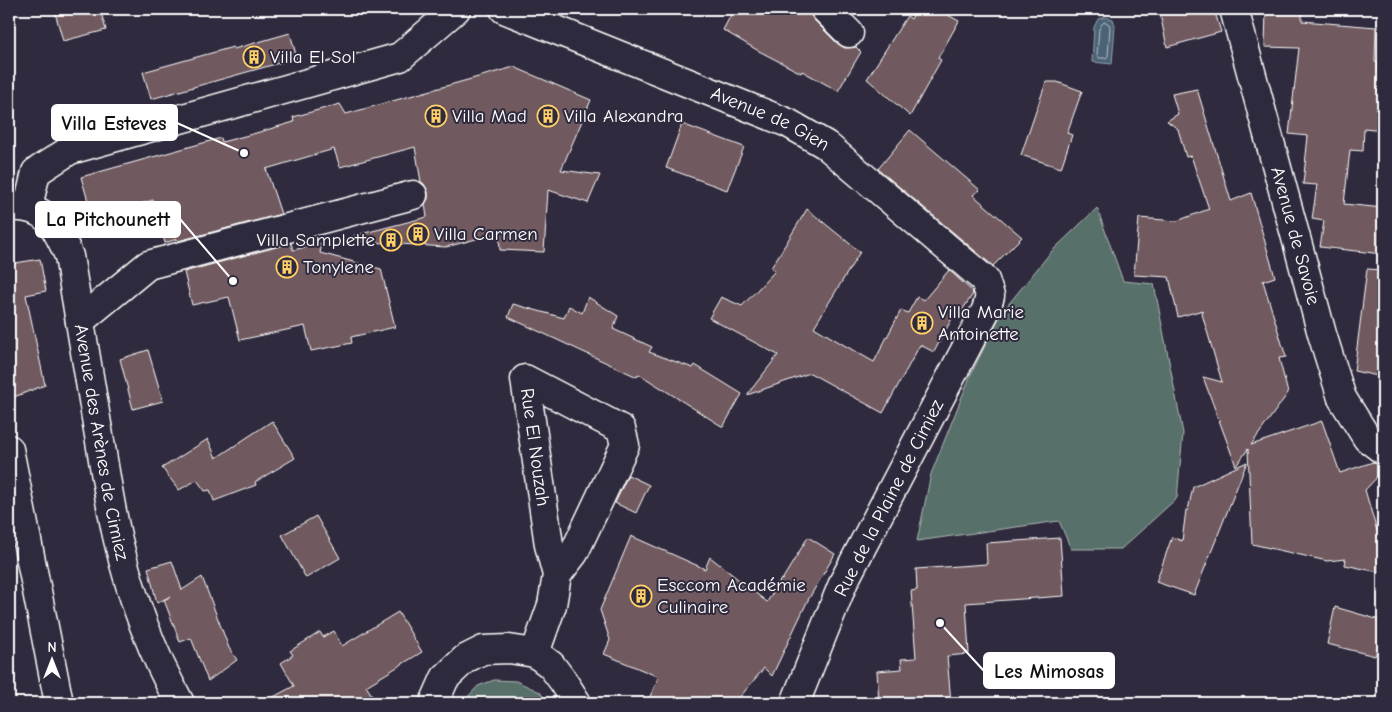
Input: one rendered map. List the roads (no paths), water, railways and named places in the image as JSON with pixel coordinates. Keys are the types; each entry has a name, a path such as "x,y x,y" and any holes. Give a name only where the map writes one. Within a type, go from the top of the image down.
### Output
{"street":[{"path":"19,207 36,172 70,150 400,58 456,9"},
{"name":"Avenue de Gien","path":"504,9 788,122 811,135 826,145 984,280 990,296"},
{"path":"825,9 849,33"},
{"name":"Avenue de Savoie","path":"1234,9 1322,334 1342,398 1367,438 1383,450"},
{"path":"80,321 148,265 413,195"},
{"name":"Avenue des Arènes de Cimiez","path":"19,207 40,214 53,224 60,235 68,256 118,542 150,639 168,682 180,703"},
{"name":"Rue de la Plaine de Cimiez","path":"795,703 844,581 980,325 990,296"},
{"name":"Rue El Nouzah","path":"535,653 552,605 557,575 549,545 525,379 621,430 625,445 574,554 557,575"},
{"path":"9,449 60,703"},
{"path":"434,703 445,678 465,659 483,650 509,649 535,653 550,664 563,680 577,703"}],"water":[{"path":"1105,17 1113,19 1115,26 1112,64 1092,62 1094,27 1098,19"}],"place":[{"name":"Villa El Sol","path":"254,57"},
{"name":"Villa Mad","path":"436,116"},
{"name":"Villa Alexandra","path":"548,116"},
{"name":"Villa Esteves","path":"244,153"},
{"name":"Villa Carmen","path":"418,234"},
{"name":"Villa Samplette","path":"391,240"},
{"name":"Tonylene","path":"287,267"},
{"name":"La Pitchounett","path":"233,281"},
{"name":"Villa Marie Antoinette","path":"922,323"},
{"name":"Esccom Académie Culinaire","path":"641,596"},
{"name":"Les Mimosas","path":"940,623"}]}
